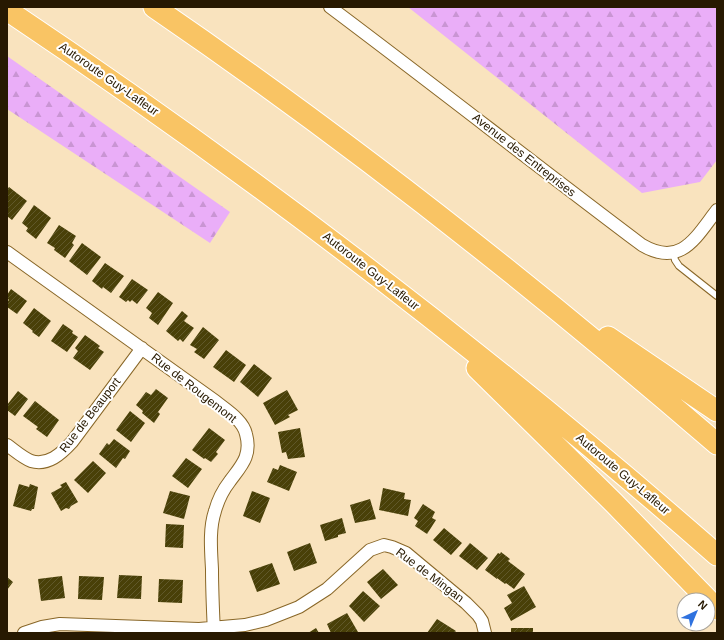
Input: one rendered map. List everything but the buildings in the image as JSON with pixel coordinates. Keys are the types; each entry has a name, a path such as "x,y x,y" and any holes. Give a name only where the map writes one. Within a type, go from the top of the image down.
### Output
{"highway":[{"path":"154,7 283,99 389,178 590,336 717,444"},
{"name":"Autoroute Guy-Lafleur","path":"7,10 74,54 219,157 401,294 493,366 581,438 717,555"},
{"path":"492,258 717,411"},
{"path":"401,294 608,498 717,609"}],"street":[{"name":"Avenue des Entreprises","path":"330,7 642,245 656,252 673,252 684,249 692,243 717,210"},
{"name":"Rue de Rougemont","path":"7,252 232,414 241,424 246,434 246,456 244,463 220,496 211,526 214,631"},
{"name":"Rue de Beauport","path":"7,445 31,461 53,459 63,453 142,348"},
{"name":"Rue de Mingan","path":"24,633 42,626 60,624 214,631 266,620 299,607 327,589 370,550 384,545 406,554 466,603 482,621 485,633"}],"lane":[{"path":"673,252 678,266 717,296"}],"green space":[{"path":"408,7 717,7 717,160 700,182 642,193"},
{"path":"7,56 230,212 210,243 7,109"}]}
